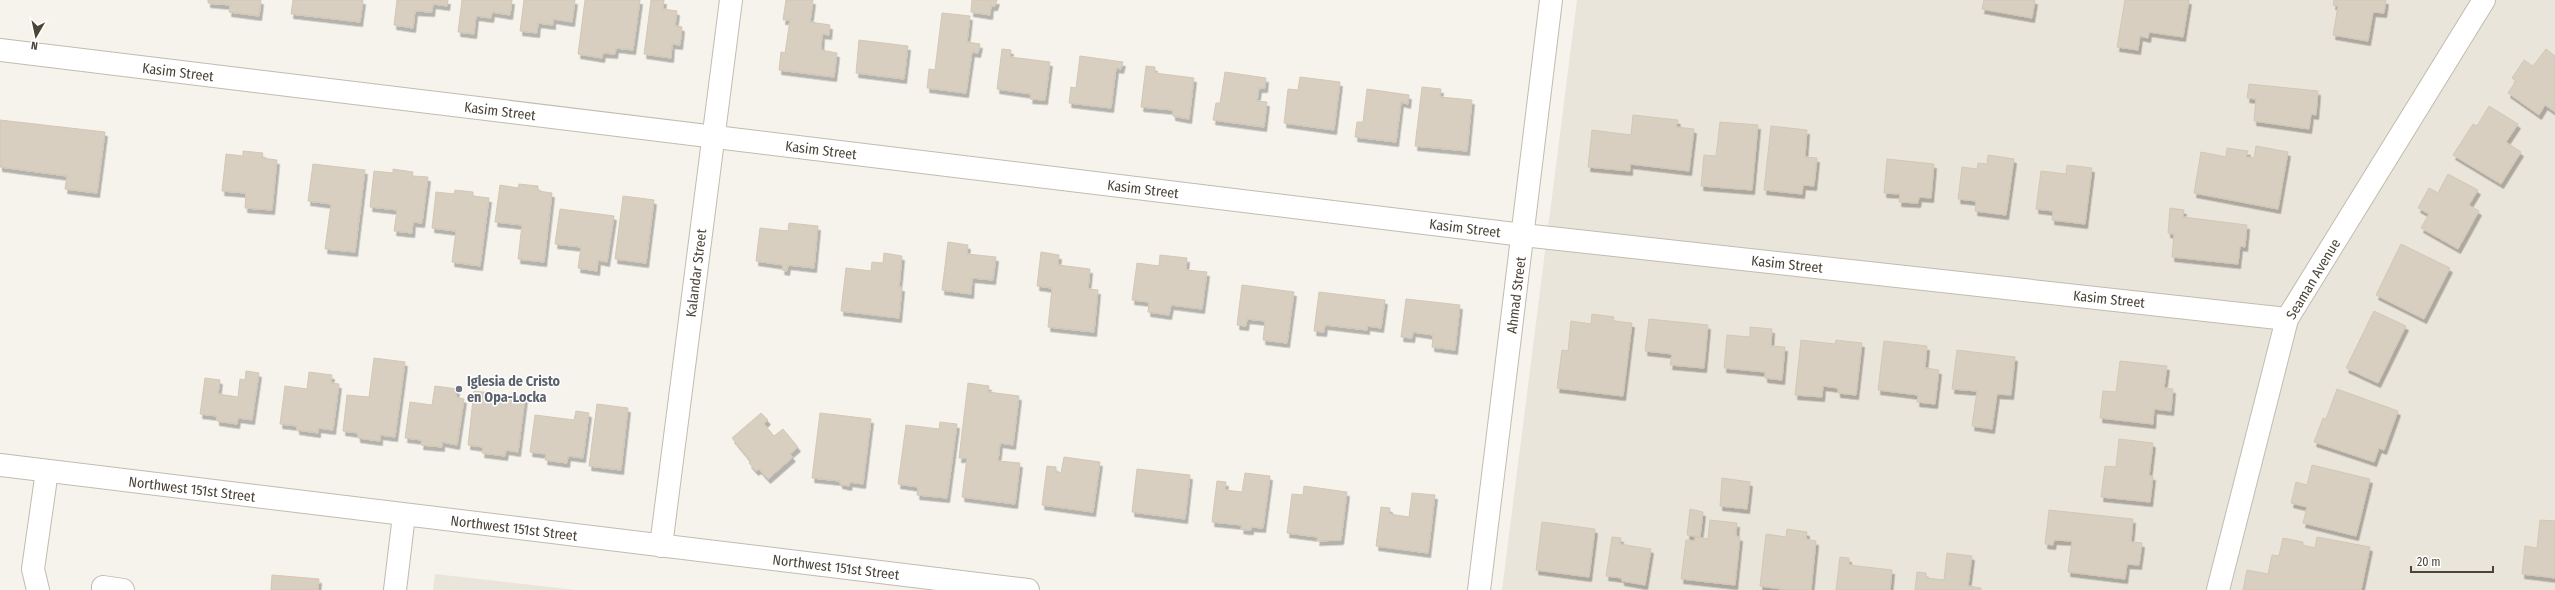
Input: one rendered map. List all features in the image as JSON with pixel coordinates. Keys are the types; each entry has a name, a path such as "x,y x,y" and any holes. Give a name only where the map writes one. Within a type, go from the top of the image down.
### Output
{"street":[{"name":"Kalandar Street","path":"661,546 731,0"},
{"name":"Ahmad Street","path":"1479,590 1551,0"},
{"name":"Seaman Avenue","path":"2218,590 2287,319 2484,0"},
{"name":"Kasim Street","path":"0,50 1523,235 2287,319"},
{"name":"Northwest 151st Street","path":"0,465 1028,590"},
{"path":"38,590 33,569 47,471"},
{"path":"395,590 404,515"},
{"path":"103,590 103,587 123,590"}],"shaded area":[{"path":"1577,0 2555,0 2555,590 1502,590"},
{"path":"435,574 576,590 433,590"}],"building":[{"path":"208,0 261,0 259,16 229,12 230,5 208,3"},
{"path":"293,0 363,0 360,22 291,14"},
{"path":"397,0 448,0 447,6 433,4 432,12 415,11 413,28 394,25"},
{"path":"462,0 512,0 510,15 492,12 491,18 476,16 474,34 458,32"},
{"path":"524,0 575,0 572,22 553,19 553,25 538,23 537,33 520,31"},
{"path":"585,0 640,0 633,50 616,48 615,54 603,53 602,58 578,54"},
{"path":"651,0 664,0 663,9 677,11 675,26 682,27 680,45 672,44 671,58 644,54"},
{"path":"786,0 813,0 810,22 830,25 829,35 822,34 821,50 837,53 834,77 779,70 781,52 785,53 790,20 783,20"},
{"path":"972,0 997,0 995,6 991,6 990,15 971,12"},
{"path":"1984,0 2035,0 2032,18 1982,9"},
{"path":"2125,0 2189,0 2183,37 2149,32 2148,38 2140,36 2138,50 2117,47"},
{"path":"2334,0 2386,0 2384,13 2373,12 2368,41 2333,35 2338,6 2333,5"},
{"path":"942,13 970,16 967,42 980,44 978,53 972,52 966,93 927,88 929,69 935,70"},
{"path":"859,40 908,46 904,79 856,73"},
{"path":"1002,49 1011,50 1010,57 1050,62 1045,100 1030,99 1031,94 997,89"},
{"path":"2546,49 2555,56 2555,112 2545,105 2539,115 2508,93 2516,81 2512,78 2524,60 2533,66"},
{"path":"1080,56 1123,62 1121,69 1116,68 1111,108 1069,103 1071,87 1076,88"},
{"path":"1146,66 1155,67 1155,73 1194,78 1189,119 1173,116 1173,110 1141,107"},
{"path":"1225,72 1266,78 1265,88 1259,88 1257,101 1267,102 1264,127 1213,120 1216,103 1220,103"},
{"path":"1300,77 1340,82 1334,130 1284,123 1288,89 1298,90"},
{"path":"2249,84 2318,91 2316,115 2311,114 2309,129 2254,121 2256,99 2247,98"},
{"path":"1422,87 1441,89 1440,97 1472,100 1467,151 1415,146"},
{"path":"1367,89 1409,95 1408,104 1401,102 1396,142 1355,137 1357,122 1363,122"},
{"path":"2489,106 2518,124 2506,142 2521,152 2501,184 2453,155 2473,124 2477,126"},
{"path":"1633,115 1678,120 1676,127 1694,129 1689,171 1630,164 1630,171 1588,167 1592,130 1631,135"},
{"path":"0,120 105,132 97,193 65,189 67,176 0,167"},
{"path":"1720,122 1758,125 1752,190 1701,186 1704,155 1716,156"},
{"path":"1771,126 1807,130 1805,157 1817,158 1814,186 1803,185 1802,194 1764,190"},
{"path":"2256,146 2288,152 2278,209 2194,193 2201,152 2226,157 2227,148 2248,151 2246,157 2254,158"},
{"path":"243,151 263,153 262,158 277,160 272,210 245,208 246,193 222,191 226,154 243,156"},
{"path":"1988,155 2014,159 2006,215 1975,211 1976,201 1958,199 1962,167 1977,169 1978,163 1987,164"},
{"path":"1887,159 1934,164 1931,198 1919,197 1918,203 1899,202 1900,194 1884,193"},
{"path":"313,164 365,170 355,252 325,249 331,204 308,201"},
{"path":"2067,165 2092,168 2085,224 2052,220 2053,211 2036,209 2041,171 2066,174"},
{"path":"393,169 413,172 412,176 428,177 422,223 413,222 412,233 394,231 397,210 370,207 374,171 393,173"},
{"path":"2448,174 2478,190 2469,205 2479,211 2458,249 2421,228 2429,214 2418,208 2429,188 2438,193"},
{"path":"519,184 538,186 538,191 552,193 544,262 518,259 522,225 495,222 500,185 518,188"},
{"path":"455,190 473,192 473,196 489,198 480,266 452,262 456,231 432,228 436,192 454,194"},
{"path":"623,196 654,200 646,263 615,259"},
{"path":"2170,208 2184,210 2183,217 2247,225 2245,247 2240,246 2238,264 2172,257 2174,234 2168,233"},
{"path":"560,209 614,216 607,262 598,260 597,271 578,268 581,247 555,244"},
{"path":"789,223 818,226 814,268 788,265 787,271 782,270 783,265 756,261 760,228 788,231"},
{"path":"948,242 968,245 967,254 996,257 993,280 972,278 971,294 942,290"},
{"path":"2401,244 2450,268 2424,319 2376,295"},
{"path":"1041,252 1059,255 1058,265 1090,269 1088,289 1098,290 1094,332 1048,327 1052,288 1037,286"},
{"path":"884,253 902,256 899,287 902,287 899,318 841,311 846,268 871,271 872,262 883,263"},
{"path":"1160,255 1187,258 1186,270 1207,272 1202,309 1171,305 1169,315 1148,312 1149,302 1132,300 1137,263 1159,266"},
{"path":"1242,285 1294,292 1287,343 1263,340 1265,321 1247,319 1246,326 1237,325"},
{"path":"1319,292 1385,300 1381,328 1367,326 1367,330 1325,325 1324,332 1314,331"},
{"path":"1406,299 1460,305 1455,350 1432,347 1433,335 1413,332 1412,338 1401,337"},
{"path":"2374,311 2406,326 2378,383 2346,368"},
{"path":"1592,314 1614,317 1613,321 1632,323 1623,396 1557,388 1562,350 1568,351 1571,321 1591,324"},
{"path":"1649,319 1708,325 1704,368 1670,365 1672,354 1645,351"},
{"path":"1750,327 1772,329 1771,346 1785,347 1782,380 1765,378 1765,372 1724,368 1727,335 1750,337"},
{"path":"1801,340 1835,344 1836,340 1862,343 1856,395 1838,393 1838,388 1823,386 1822,397 1795,395"},
{"path":"1884,341 1927,346 1925,368 1939,370 1935,404 1917,402 1918,395 1878,390"},
{"path":"1957,350 2015,357 2011,395 1997,394 1992,429 1972,426 1977,391 1952,389"},
{"path":"374,358 405,362 395,437 380,435 380,441 358,438 358,433 343,431 347,395 369,397"},
{"path":"2120,361 2167,366 2164,388 2173,389 2171,411 2154,409 2153,424 2100,418 2103,391 2116,392"},
{"path":"246,371 259,373 252,420 238,418 237,424 217,421 217,416 200,414 205,378 220,380 218,394 238,397 240,379 245,380"},
{"path":"309,372 332,375 331,383 339,384 333,430 318,428 318,433 297,430 297,426 280,424 285,386 307,389"},
{"path":"968,383 989,386 988,392 1019,396 1013,445 1000,443 998,461 1020,463 1015,504 962,497 967,458 959,458"},
{"path":"435,386 457,389 456,397 464,399 457,445 442,442 442,447 421,445 422,440 405,438 410,402 432,405"},
{"path":"2337,389 2398,411 2384,450 2379,448 2374,462 2314,442 2323,418 2326,419"},
{"path":"474,391 525,397 518,452 506,450 505,456 482,453 483,447 468,445"},
{"path":"597,404 628,408 621,470 589,466"},
{"path":"576,411 589,413 583,458 568,456 567,463 545,460 546,454 530,452 535,415 574,420"},
{"path":"761,413 768,420 764,424 774,436 783,429 798,447 790,454 793,457 768,479 759,469 756,471 749,463 751,461 732,438"},
{"path":"820,413 871,419 863,484 850,482 849,486 840,484 840,481 812,478"},
{"path":"940,422 957,424 947,498 917,495 918,487 898,484 906,425 939,429"},
{"path":"2119,439 2153,443 2149,476 2153,476 2150,502 2101,497 2105,466 2116,467"},
{"path":"1064,457 1100,462 1093,512 1042,505 1047,466 1056,467 1056,472 1061,473"},
{"path":"2312,465 2370,479 2356,536 2303,523 2307,507 2291,503 2296,482 2307,485"},
{"path":"1137,469 1190,475 1185,519 1132,512"},
{"path":"1245,473 1270,476 1263,528 1251,527 1251,530 1246,530 1241,529 1242,525 1212,522 1217,481 1226,482 1225,490 1242,492"},
{"path":"1722,478 1750,482 1747,509 1720,506"},
{"path":"1304,486 1347,492 1341,540 1317,541 1318,537 1287,533 1292,494 1303,495"},
{"path":"1412,493 1435,495 1428,553 1376,546 1381,507 1390,508 1389,514 1409,517"},
{"path":"1690,509 1703,512 1700,537 1687,535"},
{"path":"2049,510 2133,519 2131,542 2142,543 2139,565 2127,564 2125,579 2068,572 2072,541 2054,540 2053,545 2045,544"},
{"path":"1710,520 1737,523 1736,536 1740,537 1735,585 1681,579 1686,540 1695,541 1695,537 1708,539"},
{"path":"2540,520 2555,521 2555,578 2522,574 2525,546 2537,548"},
{"path":"1542,522 1595,529 1589,577 1536,570"},
{"path":"1787,529 1807,532 1806,539 1816,541 1811,590 1788,590 1760,586 1766,534 1786,537"},
{"path":"1612,537 1621,538 1620,544 1651,549 1645,585 1622,581 1622,578 1606,576"},
{"path":"2317,537 2370,547 2361,590 2243,590 2247,570 2268,574 2272,555 2279,556 2283,538 2303,542 2303,545 2315,548"},
{"path":"1947,553 1972,556 1968,586 1981,588 1981,590 1915,590 1917,572 1926,573 1926,578 1944,580"},
{"path":"1840,557 1849,558 1849,565 1892,570 1890,590 1836,590"},
{"path":"272,575 319,579 318,590 271,590"}],"place":[{"name":"Iglesia de Cristo en Opa-Locka","path":"459,389"}]}
